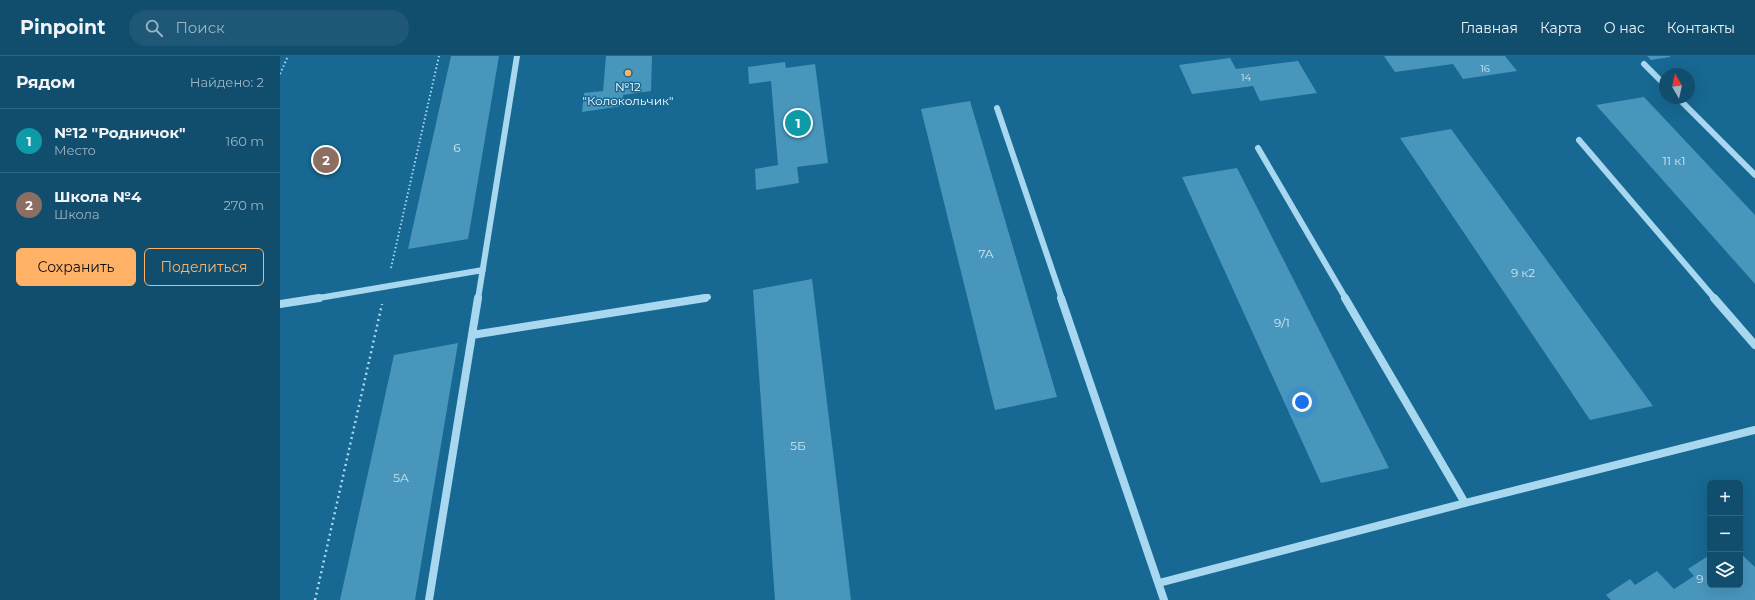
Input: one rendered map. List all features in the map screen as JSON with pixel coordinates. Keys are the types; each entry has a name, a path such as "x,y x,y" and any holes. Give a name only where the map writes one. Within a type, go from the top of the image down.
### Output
{"lane":[{"path":"429,600 517,56"},
{"path":"1644,64 1659,79"},
{"path":"1684,104 1755,175"},
{"path":"997,108 1164,600"},
{"path":"1579,140 1755,345"},
{"path":"1258,148 1465,503"},
{"path":"280,304 483,270"},
{"path":"472,335 708,297"},
{"path":"1159,583 1465,503 1755,430"}],"path":[{"path":"280,74 288,56"},
{"path":"315,600 439,56"}],"building":[{"path":"451,56 499,56 468,239 408,249"},
{"name":"№12 \"Колокольчик\"","path":"606,56 652,56 651,91 623,95 622,106 582,112 584,93 603,91"},
{"path":"1384,56 1505,56 1517,71 1463,79 1453,64 1395,72"},
{"path":"1647,56 1670,56 1670,57 1651,60"},
{"path":"1230,58 1236,69 1298,61 1317,93 1260,101 1253,86 1192,94 1179,65"},
{"path":"785,62 786,68 815,64 828,163 797,167 799,183 756,190 755,169 778,165 771,81 749,84 748,67"},
{"path":"1644,97 1755,215 1755,284 1596,105"},
{"path":"970,101 1057,397 995,410 921,109"},
{"path":"1451,129 1653,406 1590,420 1400,138"},
{"path":"1237,168 1389,468 1321,483 1182,177"},
{"path":"812,279 851,600 775,600 753,290"},
{"path":"458,343 415,600 340,600 394,355"},
{"path":"1743,556 1755,567 1755,600 1611,600 1606,595 1630,579 1635,585 1657,571 1674,589 1694,576 1688,569 1707,557 1707,588 1743,588"}],"place":[{"name":"№12 \"Колокольчик\"","path":"628,73"},
{"name":"№12 \"Родничок\"","path":"798,123"},
{"name":"Школа №4","path":"326,160"}]}
